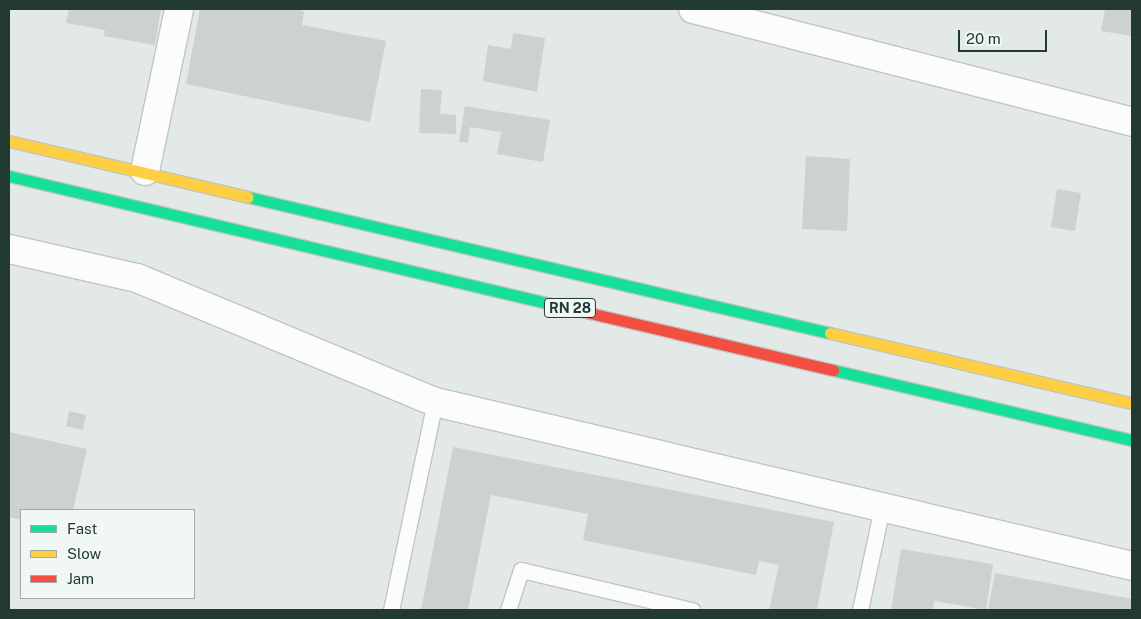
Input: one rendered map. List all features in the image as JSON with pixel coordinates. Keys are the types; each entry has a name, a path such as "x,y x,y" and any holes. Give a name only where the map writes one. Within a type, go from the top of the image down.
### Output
{"main road":[{"name":"RN 28","path":"9,141 146,171 1132,403"},
{"name":"RN 28","path":"9,176 1132,440"}],"street":[{"path":"146,171 179,9"},
{"path":"693,9 1132,122"},
{"path":"9,250 137,278 435,402 1132,566"}],"lane":[{"path":"391,610 435,402"},
{"path":"860,610 882,507"},
{"path":"508,610 521,570 692,610"}],"building":[{"path":"69,9 161,9 155,45 103,36 105,30 66,23"},
{"path":"200,9 300,9 304,12 302,25 386,41 370,122 186,84"},
{"path":"1105,9 1132,9 1132,36 1101,31"},
{"path":"513,33 545,38 537,92 483,81 488,45 511,49"},
{"path":"421,89 442,90 440,114 456,115 456,134 419,133"},
{"path":"465,106 550,120 543,162 497,154 501,132 470,127 468,143 459,142"},
{"path":"806,156 850,159 847,231 802,229"},
{"path":"1057,189 1081,193 1075,231 1051,227"},
{"path":"69,411 86,415 83,430 66,426"},
{"path":"9,432 87,449 73,509 20,509 20,520 9,517"},
{"path":"453,447 834,522 817,610 769,610 779,565 759,561 756,575 583,540 588,514 491,495 468,610 421,610"},
{"path":"901,549 993,564 986,610 934,601 933,610 891,610"},
{"path":"995,573 1132,599 1132,610 988,610"}],"traffic: fast":[{"path":"9,176 581,311"},
{"path":"248,197 830,333"},
{"path":"833,370 1132,440"}],"traffic: slow":[{"path":"9,141 248,197"},
{"path":"830,333 1132,403"}],"traffic: jam":[{"path":"581,311 833,370"}]}
